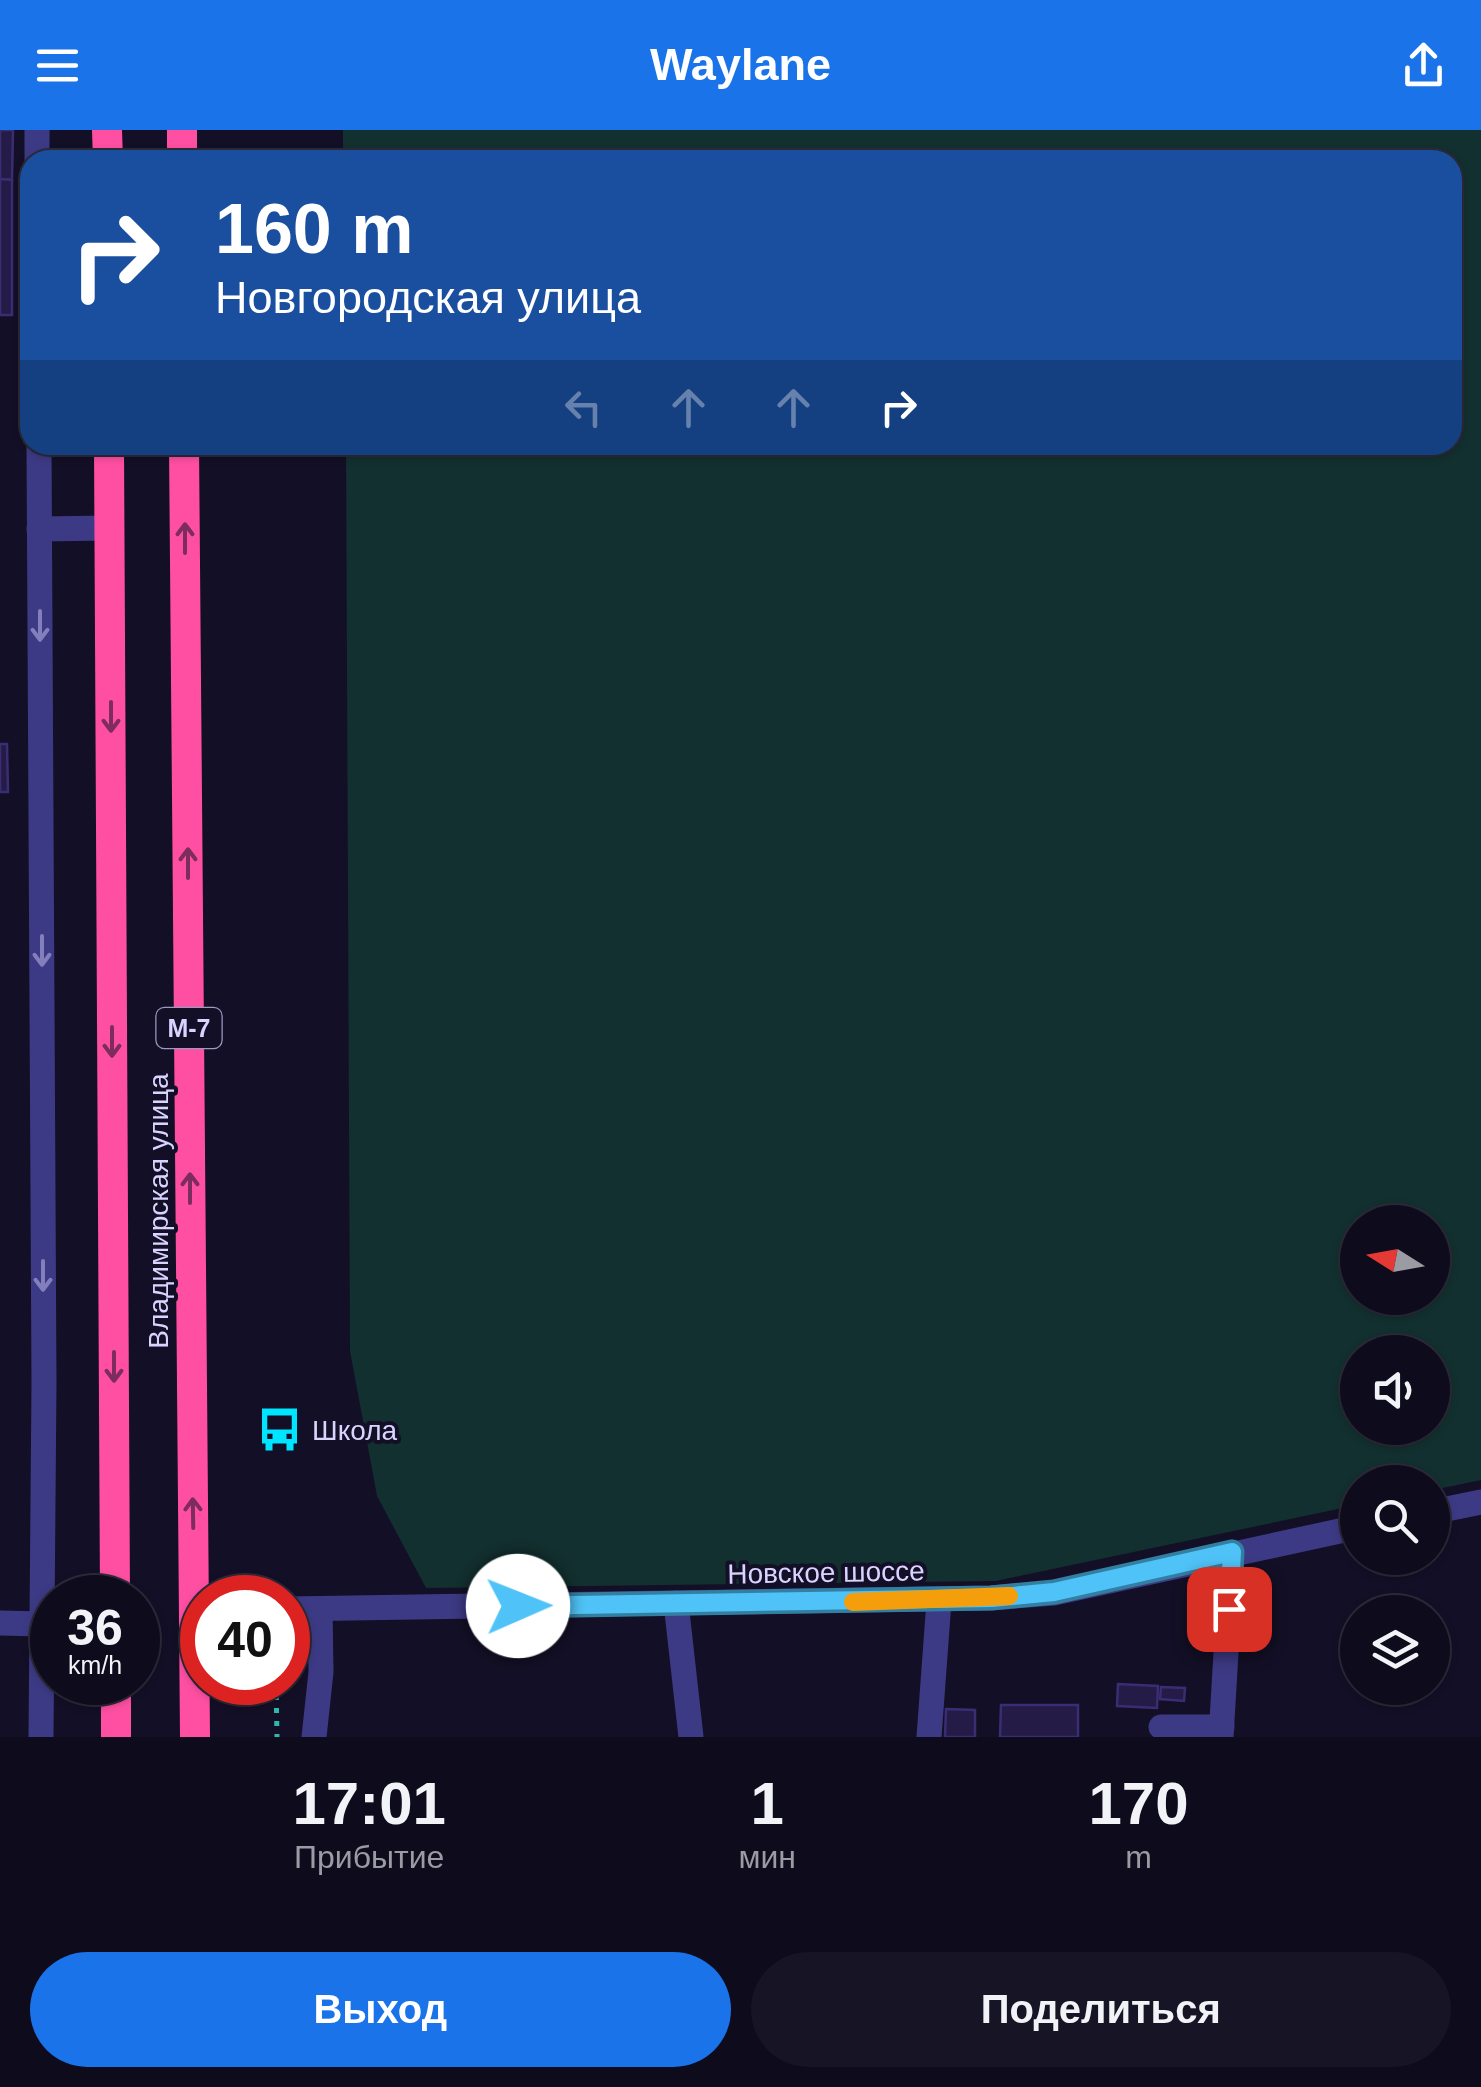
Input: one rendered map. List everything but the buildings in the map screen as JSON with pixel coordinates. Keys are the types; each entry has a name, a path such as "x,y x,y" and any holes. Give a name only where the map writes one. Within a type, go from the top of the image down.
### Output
{"highway":[{"name":"Владимирская улица","path":"109,455 115,1575"},
{"name":"Владимирская улица","path":"184,455 198,1575"},
{"path":"116,1705 116,1737"},
{"name":"Владимирская улица","path":"195,1737 196,1705"}],"street":[{"path":"39,455 42,1575"},
{"path":"39,529 110,528"},
{"path":"1450,1508 1481,1502"},
{"name":"Новское шоссе","path":"310,1608 938,1601 1054,1592 1340,1531"},
{"path":"1161,1727 1221,1732 1232,1552"},
{"path":"929,1737 938,1601"},
{"path":"676,1604 691,1737"},
{"path":"314,1737 321,1672 320,1608"},
{"path":"0,1624 30,1624"},
{"path":"41,1705 41,1737"}],"path":[{"path":"276,1705 277,1737"}],"green space":[{"path":"343,130 1481,130 1481,1480 1450,1486 1450,1465 1340,1465 1340,1509 996,1581 426,1588 377,1496 350,1351 346,455 1462,455 1462,150 343,150"}],"slow traffic":[{"path":"853,1602 1009,1596"}],"place":[{"name":"Школа","path":"279,1430"}],"route":[{"path":"518,1606 991,1598 1054,1592 1232,1552 1229,1609"}]}
